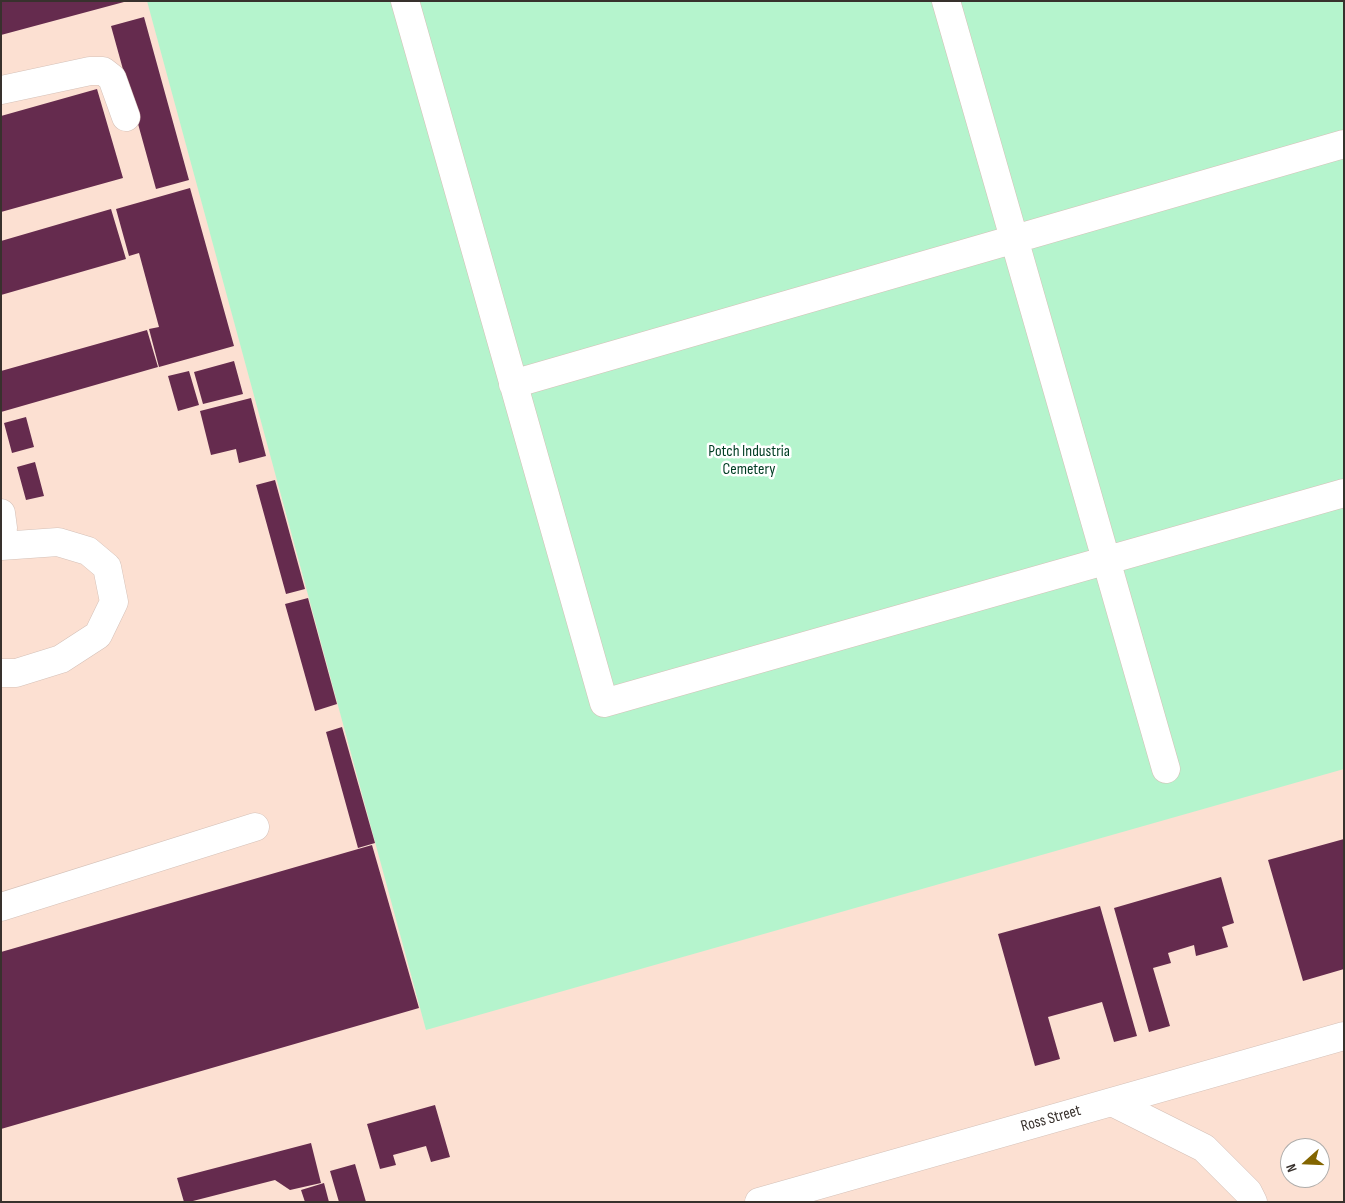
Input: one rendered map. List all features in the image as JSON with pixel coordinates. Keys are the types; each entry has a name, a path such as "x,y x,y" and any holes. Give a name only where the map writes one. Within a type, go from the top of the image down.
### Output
{"street":[{"path":"405,1 604,702 1344,493"},
{"path":"946,1 1166,769"},
{"path":"1,90 90,71 103,71 112,78 126,118"},
{"path":"513,384 1344,144"},
{"path":"1,514 3,528 1,532"},
{"path":"1,546 58,542 88,551 107,566 114,602 98,635 61,659 16,673 1,673"},
{"path":"1,907 255,827"},
{"name":"Ross Street","path":"759,1202 1344,1036"},
{"path":"1112,1102 1204,1148 1248,1192 1253,1202"}],"shaded area":[{"name":"Potch Industria Cemetery","path":"1,1 1344,1 1344,1202 1,1202"}],"green space":[{"name":"Potch Industria Cemetery","path":"147,1 1344,1 1344,769 426,1030"}],"building":[{"path":"1,1 124,1 124,2 1,35"},
{"path":"144,17 189,180 156,189 111,26"},
{"path":"97,89 123,178 1,212 1,116"},
{"path":"190,188 234,346 159,367 149,329 159,327 139,253 129,256 116,209"},
{"path":"111,209 126,259 1,295 1,241"},
{"path":"147,330 158,367 1,412 1,371"},
{"path":"234,361 243,394 203,404 194,372"},
{"path":"189,371 199,405 178,411 168,376"},
{"path":"251,398 266,456 239,463 236,449 211,455 200,411"},
{"path":"26,417 34,447 12,453 4,423"},
{"path":"35,462 44,496 26,500 17,467"},
{"path":"275,480 305,589 286,594 256,485"},
{"path":"308,598 337,704 315,711 285,604"},
{"path":"342,727 375,843 358,848 326,732"},
{"path":"1344,839 1344,969 1303,981 1268,860"},
{"path":"372,845 419,1008 1,1129 1,952"},
{"path":"1221,877 1234,923 1222,927 1228,947 1196,956 1194,945 1168,953 1171,963 1153,968 1170,1026 1149,1032 1114,908"},
{"path":"1100,906 1137,1036 1114,1042 1102,1002 1048,1017 1060,1059 1035,1066 998,934"},
{"path":"435,1105 450,1157 431,1162 426,1146 393,1155 396,1165 380,1169 367,1124"},
{"path":"311,1143 321,1183 290,1190 275,1180 184,1202 177,1178"},
{"path":"355,1164 366,1202 339,1202 330,1171"},
{"path":"324,1183 329,1202 305,1202 301,1190"}]}
